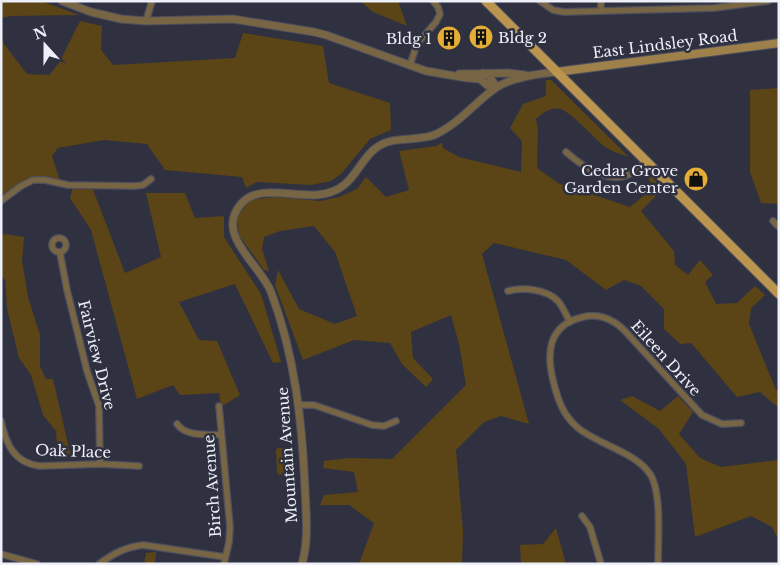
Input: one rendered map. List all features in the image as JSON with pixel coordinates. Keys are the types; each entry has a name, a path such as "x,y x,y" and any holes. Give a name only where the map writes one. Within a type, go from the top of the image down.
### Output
{"main road":[{"path":"486,1 779,294"},
{"name":"East Lindsley Road","path":"556,72 779,43"}],"street":[{"path":"62,1 101,15 120,19 146,21 228,19 326,35 434,72 480,79 494,90"},
{"path":"146,21 152,1"},
{"path":"410,65 417,44 436,22 440,14 438,7 432,1"},
{"path":"540,1 549,8 560,12 714,8 768,1"},
{"path":"601,1 602,11"},
{"path":"453,75 482,73 530,76 556,72"},
{"path":"482,73 489,76 494,83 494,90"},
{"name":"Mountain Avenue","path":"302,564 306,548 307,531 302,434 293,367 272,294 265,279 241,249 233,233 233,221 236,210 246,199 258,193 304,196 337,190 350,180 375,148 393,140 427,137 440,132 494,90 506,83 530,76"},
{"path":"566,152 582,166 611,177 630,174 645,161"},
{"path":"1,200 33,180 45,180 68,185 135,186 143,185 151,179"},
{"path":"773,221 779,227"},
{"name":"Fairview Drive","path":"60,253 87,371 99,406 100,464"},
{"path":"508,291 520,288 551,296 560,304 570,322 557,334 550,351 549,365 558,398 565,414 577,427 636,460 650,473 657,495 658,564"},
{"name":"Eileen Drive","path":"570,322 578,318 592,316 605,317 613,321 624,330 702,415 722,424 741,423"},
{"path":"299,405 314,404 372,425 384,426 396,421"},
{"name":"Birch Avenue","path":"219,406 230,527 224,561"},
{"name":"Oak Place","path":"1,421 9,448 24,461 40,466 100,464 139,466"},
{"path":"177,424 187,432 221,435"},
{"path":"582,516 590,527 601,564"},
{"path":"99,564 114,554 130,547 143,545 224,561"},
{"path":"1,554 36,564"}],"shaded area":[{"path":"1,1 41,1 79,15 11,16 1,18"},
{"path":"360,1 398,1 407,26 373,12"},
{"path":"80,21 102,26 101,50 113,65 235,58 243,33 323,46 329,83 390,103 391,130 370,139 341,174 331,181 311,185 257,182 246,188 242,177 165,170 147,144 104,140 58,148 52,156 61,184 37,180 4,200 1,189 1,35 4,44 27,74 49,75 59,63"},
{"path":"546,80 551,80 629,157 606,148 576,119 560,109 553,109 536,119 538,129 537,168 558,183 630,207 654,187 643,172 646,170 663,189 641,211 674,251 675,265 688,275 700,260 713,275 705,282 716,304 737,303 755,286 765,295 751,308 749,324 776,390 779,392 779,408 760,392 737,397 691,343 680,344 664,329 664,309 641,286 624,280 606,290 566,260 494,243 482,254 529,424 501,416 484,422 456,450 463,531 462,564 359,564 374,523 349,505 320,505 324,495 358,492 354,472 323,468 324,461 349,458 392,459 466,385 459,344 451,315 411,332 413,358 433,379 426,387 402,364 390,343 354,340 303,360 275,285 278,270 299,309 335,324 357,316 335,252 314,226 280,231 264,237 262,249 269,271 264,270 239,235 237,216 250,200 275,197 320,201 339,197 357,189 366,177 386,197 409,190 399,151 436,146 442,143 443,148 459,157 521,172 522,141 510,128 523,104 546,96"},
{"path":"779,88 779,204 761,203 750,172 750,90"},
{"path":"73,187 92,187 125,273 161,257 146,193 185,193 195,218 224,216 224,237 261,294 281,362 273,363 235,284 179,302 199,340 217,341 240,395 221,407 219,393 180,395 173,385 137,399 91,230 70,198"},
{"path":"5,234 24,237 22,261 28,297 40,335 40,366 46,379 53,379 71,457 58,458 56,431 43,415 31,375 19,358 7,309 5,280 1,276 1,236"},
{"path":"632,396 660,411 678,396 693,412 679,434 700,458 721,467 779,460 779,541 772,527 751,516 695,537 686,464 659,429 620,400"},
{"path":"278,448 287,448 289,450 290,472 288,474 279,475 277,472 276,450"},
{"path":"556,528 566,564 521,564 520,545 543,544"},
{"path":"156,552 155,564 144,564 146,553"}],"place":[{"name":"Bldg 2","path":"481,37"},
{"name":"Bldg 1","path":"449,38"},
{"name":"Cedar Grove Garden Center","path":"696,179"}]}
